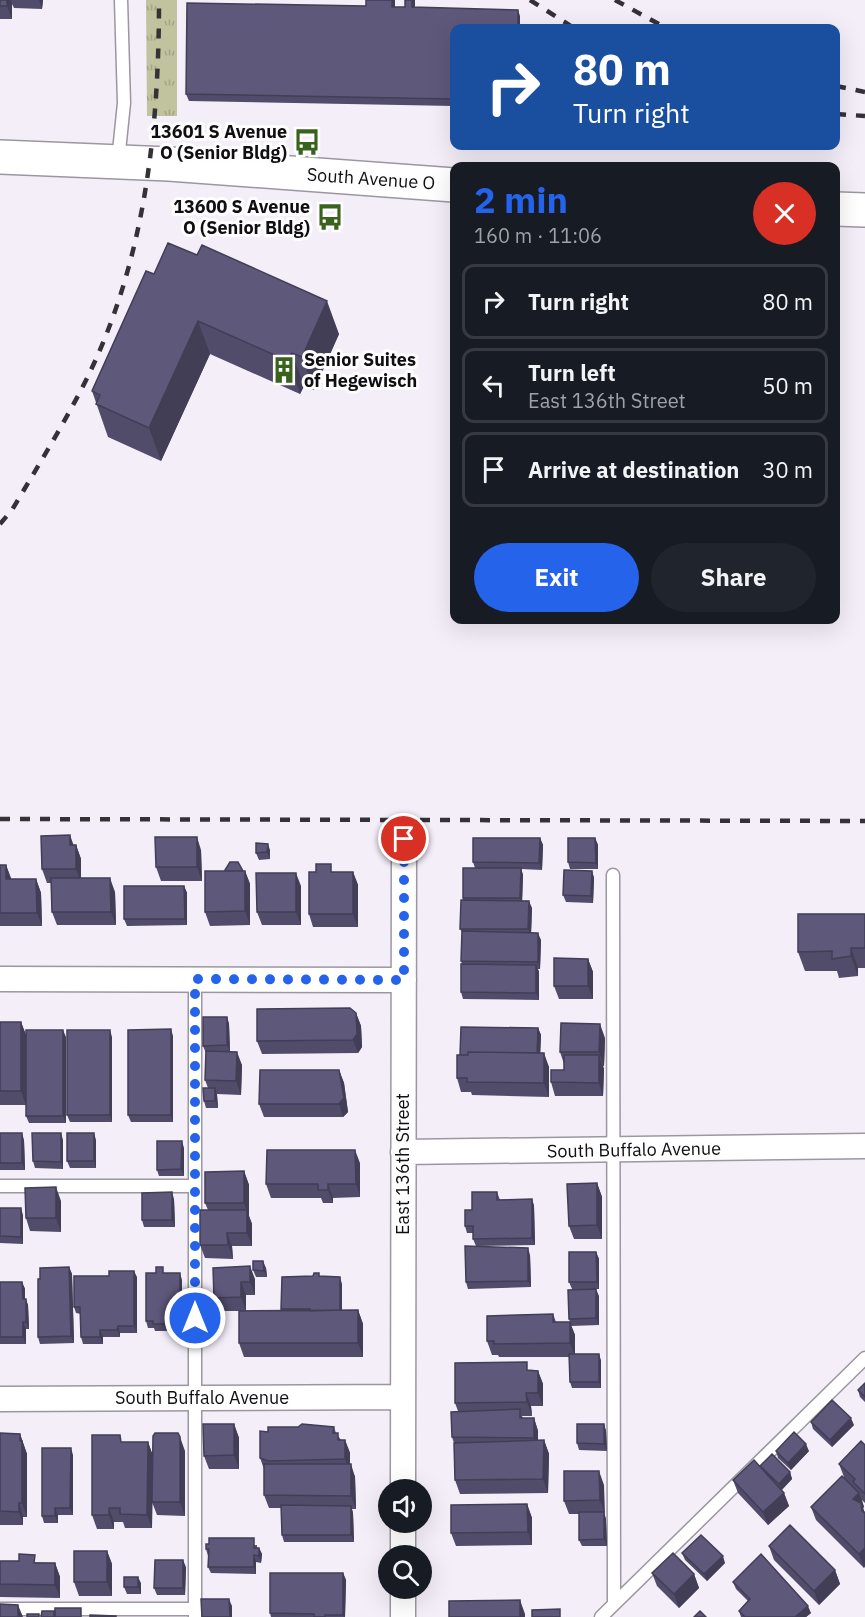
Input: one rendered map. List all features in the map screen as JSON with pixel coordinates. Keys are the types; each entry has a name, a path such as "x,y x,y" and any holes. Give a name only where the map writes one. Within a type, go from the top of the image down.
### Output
{"main road":[{"name":"South Avenue O","path":"0,157 118,161 450,185"},
{"path":"840,209 865,210"}],"street":[{"name":"East 136th Street","path":"403,1479 404,839"},
{"path":"0,979 404,980"},
{"name":"South Buffalo Avenue","path":"403,1152 865,1146"},
{"name":"South Buffalo Avenue","path":"0,1399 403,1397"},
{"path":"403,1599 403,1617"}],"lane":[{"path":"118,161 123,103 121,0"},
{"path":"613,875 614,1604"},
{"path":"0,1609 195,1613 195,979"},
{"path":"0,1186 195,1186"},
{"path":"601,1617 863,1363"}],"green space":[{"path":"146,0 177,0 177,116 147,116"}],"building":[{"path":"0,0 7,0 7,6 0,6"},
{"path":"366,0 392,0 392,7 405,7 405,0 412,0 412,7 518,10 518,24 450,24 450,99 186,94 187,3 366,6"},
{"path":"168,243 197,255 202,245 327,301 302,357 292,353 288,361 198,321 149,428 96,404 100,395 92,391 146,271 154,274"},
{"path":"70,835 70,845 76,845 76,869 42,869 41,836"},
{"path":"155,837 197,837 197,867 156,867"},
{"path":"473,838 540,838 539,863 473,862"},
{"path":"568,838 595,838 596,863 568,862"},
{"path":"256,843 268,844 267,852 256,853"},
{"path":"230,862 238,862 243,871 225,871"},
{"path":"316,864 331,864 331,872 353,872 353,914 309,914 309,872 316,872"},
{"path":"0,865 6,865 6,879 36,879 37,913 0,913"},
{"path":"463,868 521,868 520,898 463,898"},
{"path":"564,870 592,871 591,896 563,895"},
{"path":"205,871 245,871 245,911 205,912"},
{"path":"256,873 296,873 296,912 257,912"},
{"path":"51,878 110,878 111,912 52,912"},
{"path":"124,886 184,886 185,919 124,919"},
{"path":"461,900 529,901 528,929 460,929"},
{"path":"798,914 865,914 865,948 851,948 851,956 832,959 832,951 798,952"},
{"path":"462,931 538,933 538,962 461,961"},
{"path":"554,958 588,959 588,986 554,986"},
{"path":"461,964 536,965 536,993 461,992"},
{"path":"350,1008 356,1013 357,1034 353,1040 257,1041 257,1009"},
{"path":"203,1017 227,1017 227,1045 203,1046"},
{"path":"0,1022 21,1022 21,1091 0,1091"},
{"path":"561,1023 600,1024 599,1052 560,1052"},
{"path":"461,1027 538,1028 537,1053 468,1052 468,1055 460,1055"},
{"path":"171,1029 171,1115 128,1115 128,1030"},
{"path":"26,1030 63,1030 63,1116 26,1116"},
{"path":"67,1030 110,1030 110,1115 67,1115"},
{"path":"206,1051 237,1052 236,1081 205,1080"},
{"path":"468,1052 544,1053 544,1083 467,1082 467,1078 457,1078 457,1055 468,1055"},
{"path":"564,1055 599,1055 599,1083 551,1082 551,1070 564,1070"},
{"path":"260,1070 339,1070 344,1098 339,1104 259,1104"},
{"path":"203,1088 215,1088 215,1101 204,1101"},
{"path":"0,1133 22,1133 22,1163 0,1163"},
{"path":"32,1133 61,1133 61,1162 33,1161"},
{"path":"67,1133 94,1133 94,1161 67,1161"},
{"path":"157,1141 182,1141 181,1169 157,1170"},
{"path":"267,1150 355,1150 356,1184 328,1184 328,1190 318,1190 318,1184 266,1184"},
{"path":"244,1171 244,1203 205,1203 205,1172"},
{"path":"597,1183 597,1225 569,1226 567,1184"},
{"path":"56,1187 56,1218 26,1218 25,1188"},
{"path":"172,1192 172,1220 142,1220 142,1193"},
{"path":"472,1192 497,1192 497,1200 532,1199 532,1238 473,1239 473,1226 465,1226 465,1210 472,1210"},
{"path":"0,1208 21,1208 21,1237 0,1236"},
{"path":"200,1210 247,1210 247,1233 227,1233 228,1245 200,1245"},
{"path":"465,1246 528,1248 528,1281 466,1282"},
{"path":"569,1252 596,1252 597,1282 569,1282"},
{"path":"253,1261 263,1261 264,1271 253,1270"},
{"path":"250,1266 250,1282 241,1282 241,1297 214,1298 213,1268"},
{"path":"69,1267 71,1336 38,1337 40,1268"},
{"path":"156,1267 163,1267 163,1273 180,1273 180,1324 153,1324 153,1321 146,1321 146,1273 156,1273"},
{"path":"109,1271 134,1271 134,1326 118,1326 117,1330 100,1330 100,1337 81,1337 80,1307 74,1307 74,1276 109,1276"},
{"path":"314,1273 319,1273 319,1276 340,1277 340,1310 281,1309 282,1277 313,1276"},
{"path":"0,1282 22,1282 23,1299 26,1299 26,1322 23,1322 23,1337 0,1337"},
{"path":"596,1289 596,1318 569,1319 568,1290"},
{"path":"358,1310 358,1343 239,1343 239,1311"},
{"path":"553,1314 553,1322 570,1322 570,1343 494,1344 494,1341 487,1341 487,1316"},
{"path":"569,1354 599,1354 599,1382 570,1382"},
{"path":"527,1362 527,1370 538,1371 538,1393 526,1393 527,1402 455,1403 455,1363"},
{"path":"865,1383 865,1397 858,1390"},
{"path":"832,1400 851,1418 830,1440 811,1422"},
{"path":"520,1409 520,1418 534,1418 534,1438 452,1437 451,1412"},
{"path":"203,1424 234,1424 234,1455 204,1456"},
{"path":"302,1424 334,1427 333,1433 338,1433 338,1440 345,1440 345,1459 269,1461 260,1458 260,1431 268,1432 268,1427 298,1427"},
{"path":"577,1424 604,1424 604,1444 577,1443"},
{"path":"794,1432 806,1444 788,1463 776,1451"},
{"path":"0,1433 20,1434 20,1441 22,1441 22,1503 19,1503 19,1512 0,1511"},
{"path":"155,1433 178,1433 180,1437 180,1502 152,1502 153,1436"},
{"path":"92,1435 120,1435 121,1442 148,1442 147,1515 120,1514 120,1508 109,1508 109,1515 92,1515"},
{"path":"544,1440 543,1479 455,1480 454,1443"},
{"path":"861,1441 865,1445 865,1494 853,1482 855,1479 839,1464"},
{"path":"42,1448 71,1448 70,1508 55,1508 55,1516 42,1516"},
{"path":"772,1454 790,1472 779,1484 760,1466"},
{"path":"754,1460 784,1493 763,1512 733,1480"},
{"path":"264,1464 351,1464 351,1496 264,1495"},
{"path":"564,1471 599,1471 600,1500 564,1501"},
{"path":"842,1476 859,1493 853,1499 861,1503 862,1511 865,1513 865,1548 859,1554 811,1507"},
{"path":"527,1504 528,1532 451,1533 451,1505"},
{"path":"281,1505 351,1506 351,1535 282,1535"},
{"path":"579,1512 604,1512 604,1539 579,1540"},
{"path":"790,1525 835,1570 814,1591 769,1546"},
{"path":"701,1535 723,1556 704,1574 682,1553"},
{"path":"209,1538 254,1538 254,1548 259,1548 259,1556 254,1555 254,1567 208,1567 209,1549 206,1549 206,1544 209,1544"},
{"path":"74,1551 107,1551 107,1582 74,1582"},
{"path":"673,1553 694,1574 674,1594 652,1573"},
{"path":"19,1554 35,1555 34,1563 55,1563 55,1585 0,1584 0,1561 19,1561"},
{"path":"761,1554 808,1606 795,1617 745,1617 739,1611 750,1599 733,1582"},
{"path":"155,1560 183,1560 183,1588 154,1588"},
{"path":"270,1573 343,1573 343,1615 314,1617 314,1614 270,1613"},
{"path":"124,1577 138,1577 138,1587 124,1587"},
{"path":"201,1599 229,1599 230,1617 202,1617"},
{"path":"520,1600 520,1617 449,1617 449,1601"},
{"path":"0,1604 18,1605 18,1617 0,1617"},
{"path":"55,1608 81,1608 81,1617 55,1617"},
{"path":"560,1609 560,1617 532,1617 532,1610"},
{"path":"42,1611 54,1611 54,1617 41,1617"},
{"path":"700,1611 706,1617 694,1617"},
{"path":"27,1614 39,1614 39,1617 27,1617"},
{"path":"90,1615 116,1616 116,1617 90,1617"}],"railway":[{"path":"0,524 12,510 80,392 102,346 119,298 144,201 151,151 156,101 159,0"},
{"path":"530,0 568,24"},
{"path":"615,0 659,24"},
{"path":"840,87 865,92"},
{"path":"840,114 865,116"},
{"path":"0,819 865,821"}],"place":[{"name":"13601 S Avenue O (Senior Bldg)","path":"307,142"},
{"name":"13600 S Avenue O (Senior Bldg)","path":"330,217"},
{"name":"Senior Suites of Hegewisch","path":"284,370"}],"route":[{"path":"195,1318 195,979 404,980 404,839"}]}
